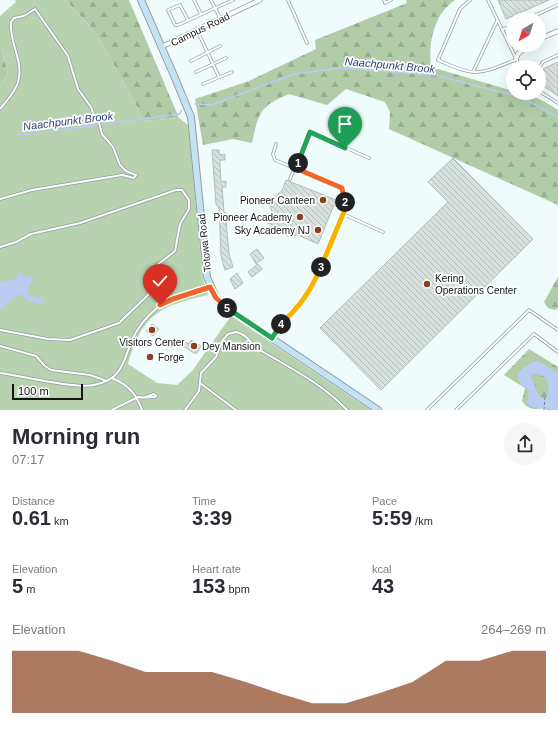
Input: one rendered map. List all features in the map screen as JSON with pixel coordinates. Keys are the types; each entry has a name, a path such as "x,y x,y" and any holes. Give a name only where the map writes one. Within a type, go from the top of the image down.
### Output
{"main road":[{"name":"Totowa Road","path":"141,0 190,117 207,277 216,298 224,306 378,410"}],"street":[{"name":"Campus Road","path":"161,47 260,0"},
{"path":"546,37 558,31"},
{"path":"516,59 520,52"}],"lane":[{"path":"194,0 201,14"},
{"path":"211,0 220,19"},
{"path":"188,20 180,5 168,10 175,25 188,20 201,14 215,9 233,0"},
{"path":"288,0 307,43"},
{"path":"384,0 385,2 391,0"},
{"path":"470,0 460,8 438,60 473,72 488,71 516,59 488,0"},
{"path":"542,12 558,5"},
{"path":"0,109 16,87 19,78 19,63 13,44 11,22 14,18 24,16 35,9 68,56 78,89 92,107 100,129 112,147 122,168 126,172 135,174 135,177 122,175 32,190 0,199"},
{"path":"473,72 497,20"},
{"path":"502,30 506,28"},
{"path":"197,30 218,77"},
{"path":"191,61 220,46"},
{"path":"546,61 558,55"},
{"path":"196,72 226,58"},
{"path":"203,84 232,72"},
{"path":"546,95 558,103"},
{"path":"290,179 310,132 370,158"},
{"path":"272,338 280,325 306,298 346,207 342,188 275,160 272,154 276,144"},
{"path":"0,247 16,242 31,234 80,223 176,190 182,190 189,200 189,209 180,224 175,250 157,265 148,295 119,323 70,340 48,339 0,330"},
{"path":"343,214 384,232"},
{"path":"0,373 88,386 107,381 121,370 138,329 160,305 173,299 210,287"},
{"path":"427,410 529,310 558,330"},
{"path":"185,410 199,391 201,373 216,357 222,341 228,334 236,332 244,335 260,349 322,389 347,410"},
{"path":"456,410 534,334 558,352"},
{"path":"0,346 36,356 51,370 90,375 107,381"},
{"path":"112,378 127,385 137,397 142,410"},
{"path":"200,383 236,410"},
{"path":"112,410 137,397 145,397"}],"path":[{"path":"544,409 545,397"}],"green space":[{"path":"15,0 66,0 97,34 145,121 179,118 188,125 203,279 208,295 177,303 165,308 155,315 147,323 140,334 133,347 128,364 157,383 177,385 192,371 231,316 370,410 0,410 0,85 8,74 0,44 0,16 16,2"},
{"path":"66,0 129,0 179,118 145,121 97,34"},
{"path":"406,0 455,0 442,13 437,21 432,39 430,58 431,67 506,89 506,100 540,100 558,110 558,205 389,129 390,112 385,102 346,89 327,105 289,94 266,107 262,112 259,117 252,143 233,139 203,145 195,99 249,81 316,49 315,40 407,3"},
{"path":"0,44 8,74 0,85"},
{"path":"558,277 558,308 555,310 548,308 544,302"},
{"path":"529,349 558,367 558,410 530,408 522,401 525,388 504,375"}],"water":[{"path":"20,272 25,277 30,276 34,279 30,284 27,293 29,296 43,299 44,301 40,304 34,303 28,301 19,293 0,309 0,282 15,279"},
{"path":"538,361 558,373 558,410 531,407 527,403 529,391 522,385 518,378 523,368","holes":["534,373 539,374 546,379 549,385 548,394 546,398 543,399 540,397 530,377"]}],"building":[{"path":"498,0 549,0 522,12 506,12 506,19"},
{"path":"558,62 558,96 546,88 546,68"},
{"path":"212,150 219,150 219,155 225,154 225,160 220,160 221,182 226,181 226,187 222,187 224,212 228,214 228,220 226,220 229,254 233,267 225,270 221,256 219,208 216,204"},
{"name":"Kering Operations Center","path":"453,158 533,239 381,390 320,328 448,202 428,182"},
{"name":"Pioneer Academy","path":"286,180 336,200 318,244 298,235 287,236 288,231 268,223 272,212 270,204 272,198 282,191"},
{"path":"257,249 264,258 256,264 250,254"},
{"path":"258,264 262,269 252,277 248,272"},
{"path":"237,273 243,283 235,289 230,279"},
{"name":"Visitors Center","path":"152,324 159,329 153,336 146,331"},
{"name":"Dey Mansion","path":"191,340 201,346 196,354 181,345 184,341 189,344"}],"waterway":[{"name":"Naachpunkt Brook","path":"195,104 211,105 294,74 341,68 435,75 520,97 558,117"},
{"name":"Naachpunkt Brook","path":"46,132 180,114 182,110"},
{"name":"Naachpunkt Brook","path":"16,135 40,133"}],"place":[{"name":"Pioneer Canteen","path":"323,200"},
{"name":"Pioneer Academy","path":"300,217"},
{"name":"Sky Academy NJ","path":"318,230"},
{"name":"Kering Operations Center","path":"427,284"},
{"name":"Visitors Center","path":"152,330"},
{"name":"Dey Mansion","path":"194,346"},
{"name":"Forge","path":"150,357"}],"route":[{"path":"160,305 173,299 210,287 219,302 272,338 280,325 292,315 306,298 346,207 342,188 331,182 295,168 310,132 345,148"}]}
